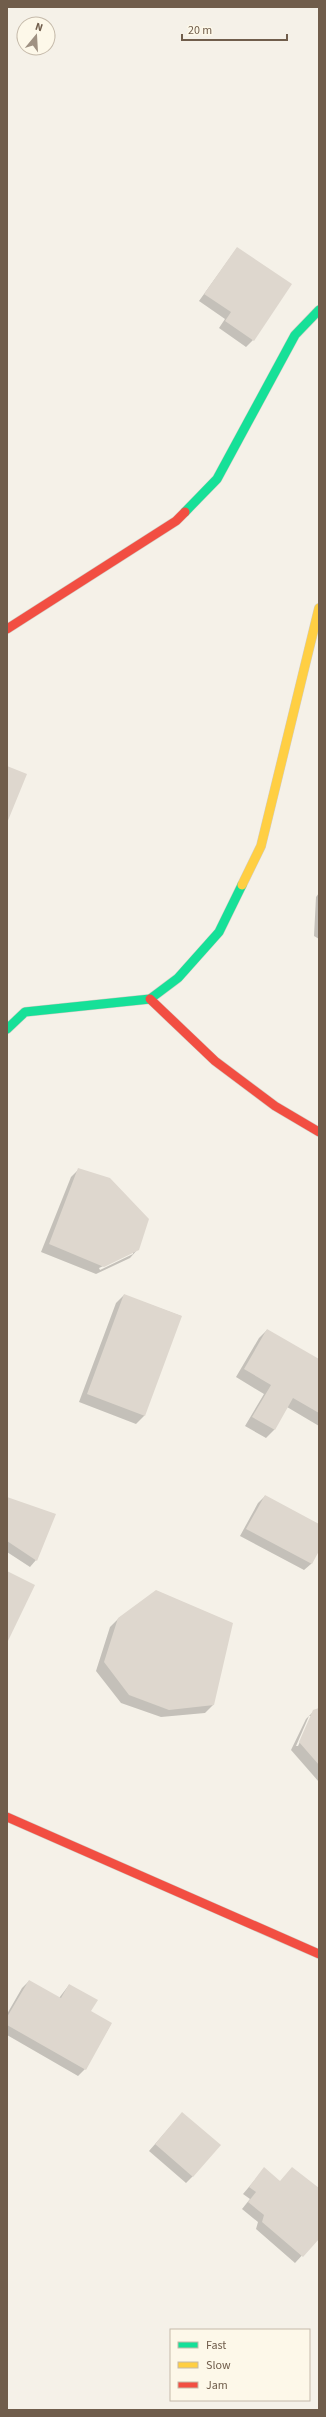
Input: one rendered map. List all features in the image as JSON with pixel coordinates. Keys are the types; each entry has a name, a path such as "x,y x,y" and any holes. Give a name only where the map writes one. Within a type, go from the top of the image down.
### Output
{"street":[{"path":"7,629 176,521 217,478 237,445 294,335 319,310"},
{"path":"7,1028 25,1012 150,999 178,978 219,932 261,846 319,608"},
{"path":"150,999 215,1062 275,1106 319,1132"},
{"path":"7,1817 319,1954"}],"building":[{"path":"237,247 292,284 254,341 225,321 231,312 204,294"},
{"path":"7,766 27,774 7,823"},
{"path":"78,1168 110,1178 149,1219 139,1250 104,1267 49,1244"},
{"path":"124,1294 182,1316 145,1416 87,1394"},
{"path":"267,1329 319,1359 319,1413 293,1398 275,1430 252,1417 271,1385 244,1369"},
{"path":"265,1495 319,1524 319,1551 312,1564 246,1529"},
{"path":"7,1497 56,1514 37,1561 7,1541"},
{"path":"7,1571 35,1585 7,1643"},
{"path":"156,1590 233,1623 214,1705 169,1710 129,1695 104,1662 118,1618"},
{"path":"319,1708 319,1765 299,1742 313,1710"},
{"path":"29,1980 61,1998 69,1984 98,2000 91,2011 112,2023 86,2070 7,2025 7,2017"},
{"path":"182,2112 221,2145 193,2177 155,2144"},
{"path":"264,2167 280,2181 292,2167 319,2188 319,2239 303,2257 262,2222 264,2215 248,2202 256,2192 249,2187"}],"traffic: fast":[{"path":"185,512 217,479 295,335 319,310"},
{"path":"7,1029 25,1012 150,999 178,978 219,932 242,885"}],"traffic: slow":[{"path":"242,885 261,846 319,608"}],"traffic: jam":[{"path":"7,629 176,521 185,512"},
{"path":"150,999 215,1061 275,1106 319,1132"},
{"path":"7,1817 319,1954"}]}
